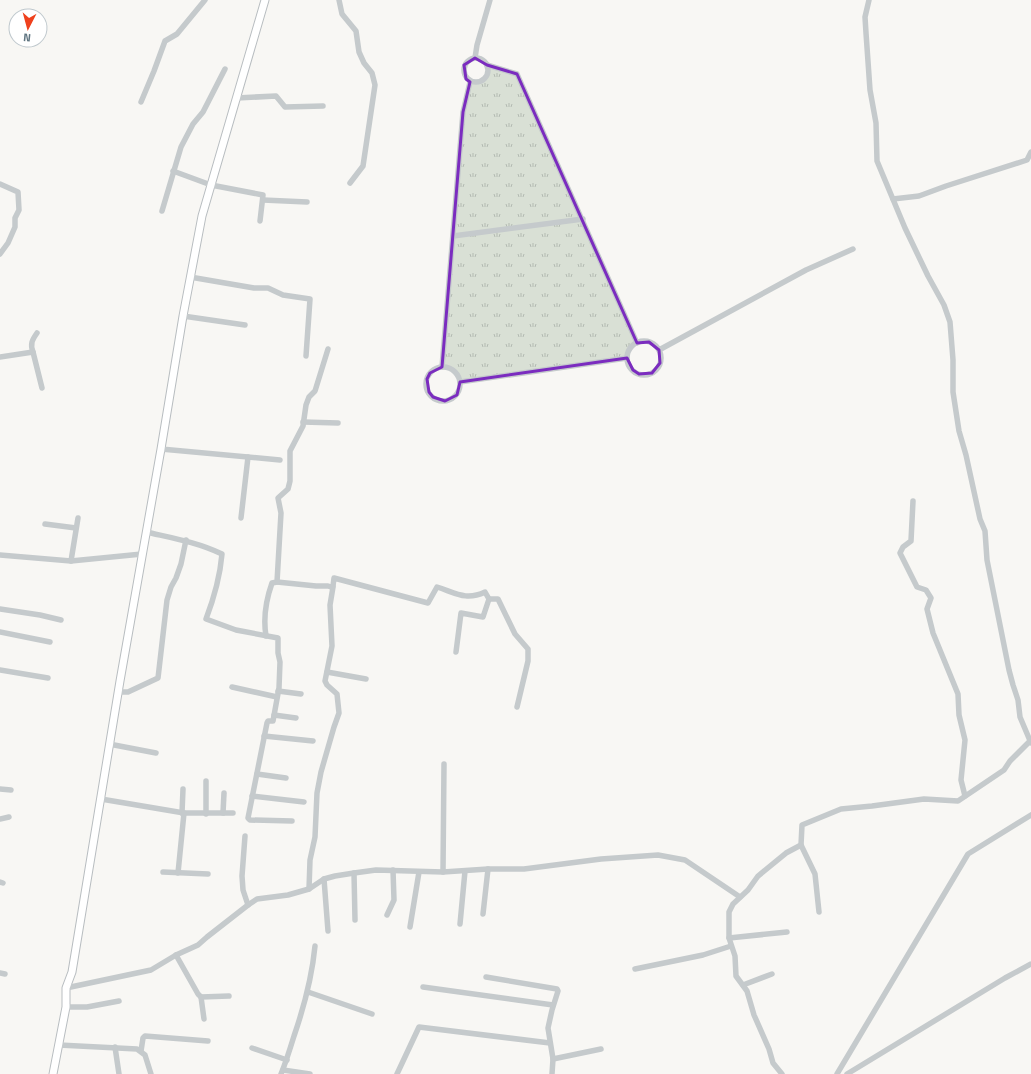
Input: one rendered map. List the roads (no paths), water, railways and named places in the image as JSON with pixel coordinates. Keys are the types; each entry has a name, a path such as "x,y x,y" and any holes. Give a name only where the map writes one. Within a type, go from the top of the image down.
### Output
{"main road":[{"path":"53,1074 66,1007 66,988 72,972 109,744 117,707 118,692 183,316 202,216 265,0"}],"street":[{"path":"141,102 165,41 177,34 205,0"},
{"path":"339,0 342,14 356,31 359,52 372,73 375,86 364,166 350,183"},
{"path":"476,58 477,45 490,0"},
{"path":"819,912 815,874 801,845 802,825 841,809 924,799 958,801 1004,770 1010,761 1031,741 1020,717 1018,700 1012,685 987,560 984,531 966,455 958,430 950,322 944,305 928,276 877,161 876,123 870,90 865,17 869,0"},
{"path":"487,65 487,76 484,80 479,82 470,82 464,75 463,70 467,61 476,58 484,61 487,65 517,74 583,219 637,343"},
{"path":"162,211 181,147 193,124 203,112 225,68"},
{"path":"442,367 463,112 470,82"},
{"path":"237,98 276,96 285,107 323,106"},
{"path":"893,199 919,196 946,186 1006,168 1027,160 1031,152"},
{"path":"173,171 211,185 262,194 263,200 260,221"},
{"path":"0,184 18,192 19,210 15,218 15,227 8,243 0,254"},
{"path":"263,200 307,202"},
{"path":"453,236 583,219"},
{"path":"659,350 806,270 853,249"},
{"path":"190,277 254,288 268,288 283,295 310,299 306,356"},
{"path":"183,316 245,325"},
{"path":"37,332 32,340 31,346 42,388"},
{"path":"643,341 649,342 655,344 659,350 661,356 660,363 652,373 639,374 633,370 629,364 627,358 628,352 632,346 637,343 643,341"},
{"path":"277,582 281,513 278,498 288,489 290,481 290,451 303,422 306,405 309,398 315,391 328,349"},
{"path":"0,358 33,352"},
{"path":"460,382 627,358"},
{"path":"442,367 454,371 460,382 460,389 457,395 452,399 445,401 438,400 433,397 428,392 427,386 427,379 430,373 442,367"},
{"path":"303,422 338,423"},
{"path":"161,449 280,460"},
{"path":"241,518 248,457"},
{"path":"913,501 911,541 903,547 900,553 917,587 926,590 931,598 927,609 933,633 958,694 959,715 965,740 961,780 965,796"},
{"path":"71,561 78,518"},
{"path":"45,524 76,528"},
{"path":"146,532 186,540 222,554 216,590 206,619 236,630 278,638 278,653 280,662 278,691 273,722 267,722 248,816 249,819 292,821"},
{"path":"118,692 128,692 158,678 167,600 181,564 186,540"},
{"path":"0,555 71,561 142,554"},
{"path":"310,888 310,860 315,837 317,793 321,772 339,712 337,694 327,685 325,681 332,646 330,605 334,578 428,603 437,587 468,597 477,596 486,592 489,599 483,617 461,614 456,652"},
{"path":"266,636 264,624 268,597 272,583 277,582 333,587"},
{"path":"489,599 498,599 516,634 528,649 528,661 517,707"},
{"path":"0,609 61,620"},
{"path":"0,632 50,642"},
{"path":"0,670 48,678"},
{"path":"326,672 366,679"},
{"path":"232,687 277,697"},
{"path":"278,691 301,694"},
{"path":"274,715 296,718"},
{"path":"264,736 313,741"},
{"path":"109,744 156,753"},
{"path":"443,872 444,764"},
{"path":"257,774 286,778"},
{"path":"206,781 206,814"},
{"path":"0,789 11,790"},
{"path":"178,873 183,813 183,789"},
{"path":"223,813 224,793"},
{"path":"252,796 304,802"},
{"path":"101,799 183,813 233,813"},
{"path":"837,1074 968,854 1031,814"},
{"path":"0,819 9,817"},
{"path":"245,836 242,876 243,890 248,905"},
{"path":"782,1074 773,1063 769,1049 754,1015 747,991 736,976 735,956 729,938 729,912 733,904 748,890 758,876 786,853 801,845"},
{"path":"66,988 151,970 176,955 198,945 257,899 288,895 310,888 324,879 335,876 376,870 443,872 488,869 524,869 601,859 658,855 685,860 740,897"},
{"path":"483,914 488,869"},
{"path":"387,915 394,900 393,870"},
{"path":"460,924 465,871"},
{"path":"164,872 208,874"},
{"path":"410,926 419,872"},
{"path":"354,873 355,920"},
{"path":"324,879 328,931"},
{"path":"729,938 787,932"},
{"path":"310,1074 282,1072 308,992 315,946"},
{"path":"635,969 703,955 731,946"},
{"path":"176,955 201,997 204,1019"},
{"path":"847,1074 1005,978 1031,964"},
{"path":"743,985 772,974"},
{"path":"486,977 557,989 558,991 548,1028 553,1059 552,1074"},
{"path":"423,986 553,1005"},
{"path":"308,992 372,1014"},
{"path":"201,997 229,996"},
{"path":"66,1007 87,1007 119,1000"},
{"path":"397,1074 419,1027 550,1043"},
{"path":"141,1051 143,1038 146,1036 208,1041"},
{"path":"58,1045 137,1049 145,1055 151,1074"},
{"path":"115,1047 119,1074"},
{"path":"252,1048 287,1060"},
{"path":"553,1059 601,1050"}]}
